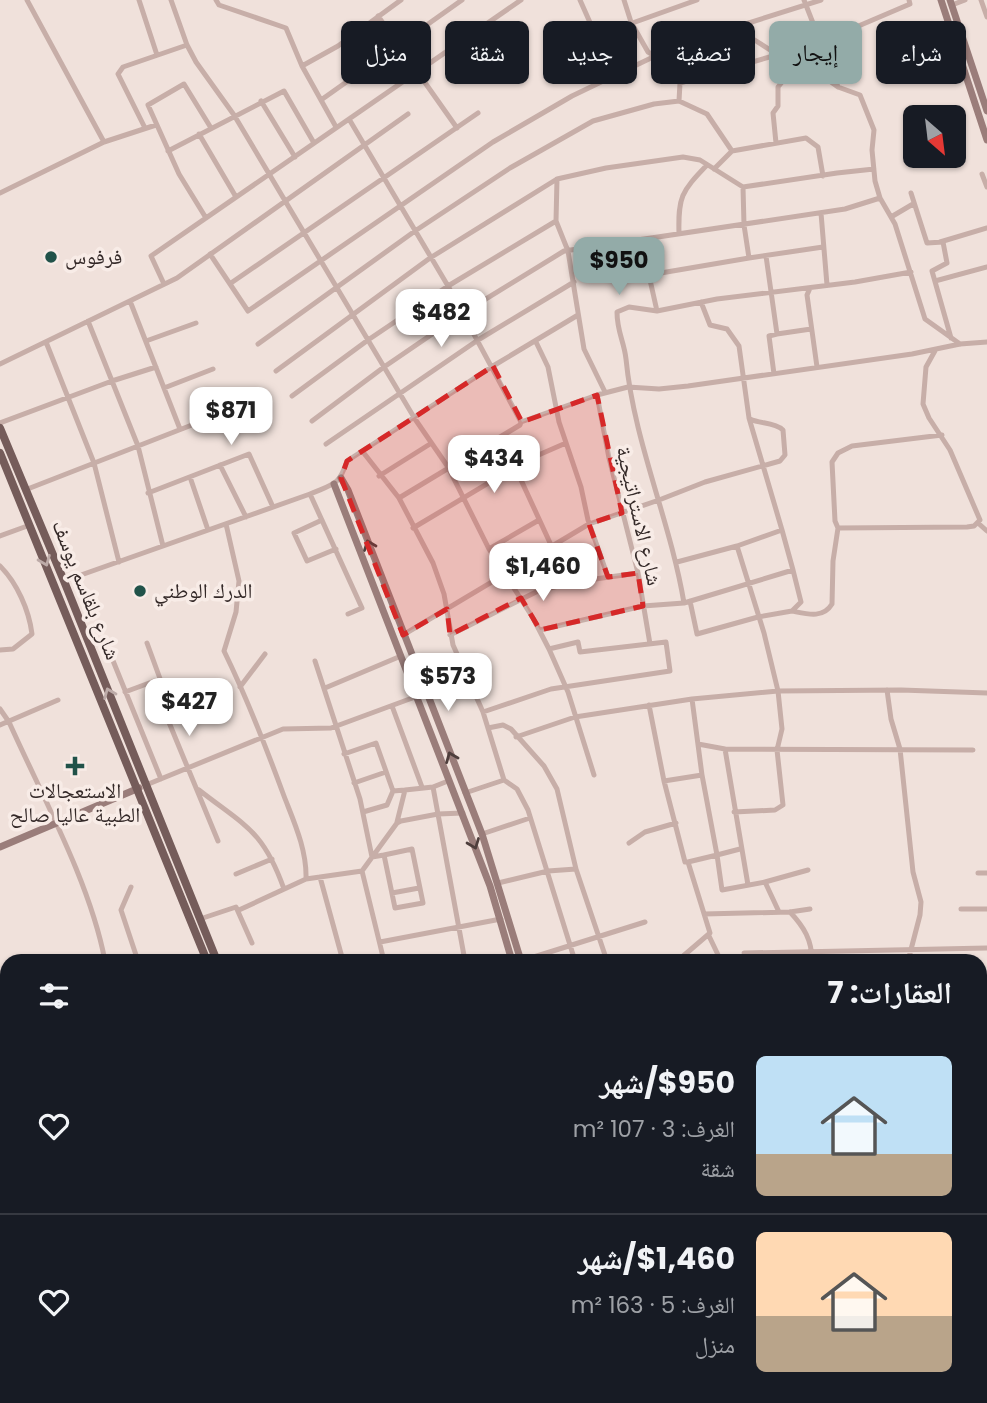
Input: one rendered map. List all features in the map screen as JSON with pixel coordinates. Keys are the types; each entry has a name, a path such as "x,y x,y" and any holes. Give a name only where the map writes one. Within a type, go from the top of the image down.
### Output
{"main road":[{"name":"شارع بلقاسم يوسف","path":"0,426 65,581 204,954"},
{"name":"شارع بلقاسم يوسف","path":"0,453 214,954"}],"street":[{"path":"27,0 104,142"},
{"path":"139,0 157,55"},
{"path":"171,0 187,45 202,72 234,115 430,444 448,467 489,549 540,630 566,688 594,775"},
{"path":"216,0 219,5 286,28 302,66 336,127"},
{"path":"302,66 338,46 401,0"},
{"path":"431,22 461,0"},
{"path":"431,63 521,0"},
{"path":"580,0 589,21"},
{"path":"624,0 631,21"},
{"path":"634,21 697,0"},
{"path":"754,21 821,0"},
{"path":"862,24 910,4 909,0"},
{"path":"941,0 987,140"},
{"path":"965,0 951,2 987,109"},
{"path":"981,0 987,18"},
{"path":"805,3 812,21"},
{"path":"378,16 382,21"},
{"path":"637,33 651,53"},
{"path":"145,128 118,75 123,67 187,45"},
{"path":"210,254 248,311 524,123 572,96 651,59"},
{"path":"206,218 167,151 148,105 184,84 211,128"},
{"path":"321,100 344,84"},
{"path":"164,284 151,256 400,84"},
{"path":"428,84 457,128"},
{"path":"679,101 680,84"},
{"path":"776,143 773,113 778,106 780,84"},
{"path":"834,84 860,95 874,131 874,169 880,198 891,216 925,319 960,344"},
{"path":"167,151 284,91 314,142"},
{"path":"261,101 295,157"},
{"path":"258,344 415,231 510,168 593,121 654,104 679,101 707,114 732,151"},
{"path":"231,283 478,113"},
{"path":"0,364 177,278 408,114"},
{"path":"349,119 448,286 521,422"},
{"path":"0,193 104,142 156,125"},
{"path":"198,134 236,197"},
{"path":"713,169 732,151 806,138 818,147 823,176"},
{"path":"276,371 430,258 557,179 606,168 683,158 700,160 743,187 874,169"},
{"path":"679,234 678,202 689,183 707,164"},
{"path":"982,174 987,187"},
{"path":"557,179 556,221 568,251 584,349 605,392"},
{"path":"743,187 744,225 749,258"},
{"path":"911,193 927,243 940,242 951,236 987,228"},
{"path":"312,421 463,313 568,251 845,209 880,198"},
{"path":"891,216 913,204"},
{"path":"821,213 827,285"},
{"path":"292,396 448,286 556,221"},
{"path":"642,240 657,311"},
{"path":"940,242 943,242 947,263 932,271 951,338"},
{"path":"649,275 823,247"},
{"path":"766,256 777,334"},
{"path":"935,281 987,267"},
{"path":"911,272 701,302 657,311 629,307 617,312 617,330 626,356 628,387 697,634 758,617 792,611 817,615 826,612 832,604 833,561 838,528 835,522 832,462 838,453 852,446 942,435"},
{"path":"326,444 478,340 574,282"},
{"path":"810,288 807,295 817,368"},
{"path":"130,300 180,429"},
{"path":"701,302 710,325 727,329 739,346 749,418 800,602 792,611"},
{"path":"65,581 334,484 341,478 347,461 493,366 578,315"},
{"path":"88,321 138,446 163,546"},
{"path":"146,341 196,323"},
{"path":"774,374 769,335 810,329"},
{"path":"46,342 94,463 119,562"},
{"path":"536,342 548,368 556,408 581,487 589,524 608,578"},
{"path":"399,498 521,422 605,392 628,387 659,390 987,342"},
{"path":"936,349 926,368 922,394 925,412 942,435 979,516 978,523"},
{"path":"0,426 67,397 156,367"},
{"path":"164,388 213,369"},
{"name":"شارع الاستراتيجية","path":"597,395 622,513 638,573 650,644"},
{"path":"25,490 233,409 238,425"},
{"path":"403,635 589,524 705,482 776,463 783,458 783,430 749,418"},
{"path":"413,528 515,467 566,443"},
{"path":"379,476 430,444"},
{"path":"363,452 379,476 399,498 433,563 450,635 483,712 505,780 517,789 530,818 572,954"},
{"path":"148,493 249,454 273,508"},
{"path":"220,465 246,517"},
{"path":"515,467 551,545"},
{"path":"190,477 208,530"},
{"path":"341,478 482,834 519,954"},
{"path":"334,484 415,697 463,813 510,954"},
{"path":"310,494 362,608 348,614"},
{"path":"323,520 294,533 307,561 335,549"},
{"path":"489,549 539,520"},
{"path":"838,528 967,527 978,523"},
{"path":"978,523 987,531"},
{"path":"226,524 239,581 236,612 224,652 262,738 297,832 306,879"},
{"path":"0,536 30,525"},
{"path":"677,562 737,546 782,530"},
{"path":"734,812 775,810 783,805 777,750 782,729 778,691 764,632 737,546"},
{"path":"0,566 11,576 30,620 32,634 13,649 0,650"},
{"path":"540,630 643,606 687,602 793,570"},
{"path":"450,635 538,591 574,582 638,573"},
{"path":"105,641 161,779"},
{"path":"483,712 551,689 670,671 666,642 580,652 578,642 550,649"},
{"path":"147,643 170,706 168,720 218,841"},
{"path":"240,687 265,654"},
{"path":"325,688 401,656"},
{"path":"315,661 363,812 372,857"},
{"path":"125,692 160,679"},
{"path":"887,690 891,719 900,749 912,872 921,902 910,954"},
{"path":"516,737 575,717 692,699 778,691 887,690 987,694"},
{"path":"0,846 262,738 290,728 335,727 415,697"},
{"path":"692,699 722,890 808,870"},
{"path":"0,725 58,700"},
{"path":"649,705 664,781 685,862 688,862 709,936 718,954"},
{"path":"392,706 422,787"},
{"path":"0,709 9,722 86,895 104,954"},
{"path":"488,729 503,725 511,729 544,766 557,789 576,869 605,954"},
{"path":"344,754 376,743 393,791 387,805 363,812"},
{"path":"698,744 725,749 972,750"},
{"path":"725,749 748,885"},
{"path":"354,783 386,772"},
{"path":"664,781 702,775"},
{"path":"465,793 505,780"},
{"path":"393,791 433,787 448,781"},
{"path":"433,787 464,954"},
{"path":"196,788 242,821 262,843 272,859 284,889"},
{"path":"239,910 306,879 362,870 397,822 405,790"},
{"path":"397,822 438,814 463,813"},
{"path":"482,834 530,818"},
{"path":"629,843 645,832 676,823"},
{"path":"372,857 412,849 422,903 395,908 384,855"},
{"path":"688,862 740,849"},
{"path":"236,874 272,859"},
{"path":"498,883 548,871 576,869"},
{"path":"362,870 383,954"},
{"path":"978,873 987,873"},
{"path":"320,877 341,954"},
{"path":"765,882 779,912"},
{"path":"131,887 121,910 136,954"},
{"path":"392,893 419,888"},
{"path":"200,919 233,907 239,910 252,943"},
{"path":"704,914 810,909"},
{"path":"961,909 987,909"},
{"path":"790,912 804,928 812,951"},
{"path":"380,942 500,919"},
{"path":"546,954 645,922"},
{"path":"685,954 709,936"},
{"path":"744,953 987,948"}],"highlighted area":[{"path":"493,366 522,422 597,395 622,513 589,524 608,577 638,573 643,606 540,630 521,598 450,635 447,609 403,635 341,478 347,461"}],"place":[{"name":"فرفوس","path":"51,257"},
{"name":"الدرك الوطني","path":"140,591"},
{"name":"الاستعجالات الطبية عاليا صالح","path":"75,766"}]}
